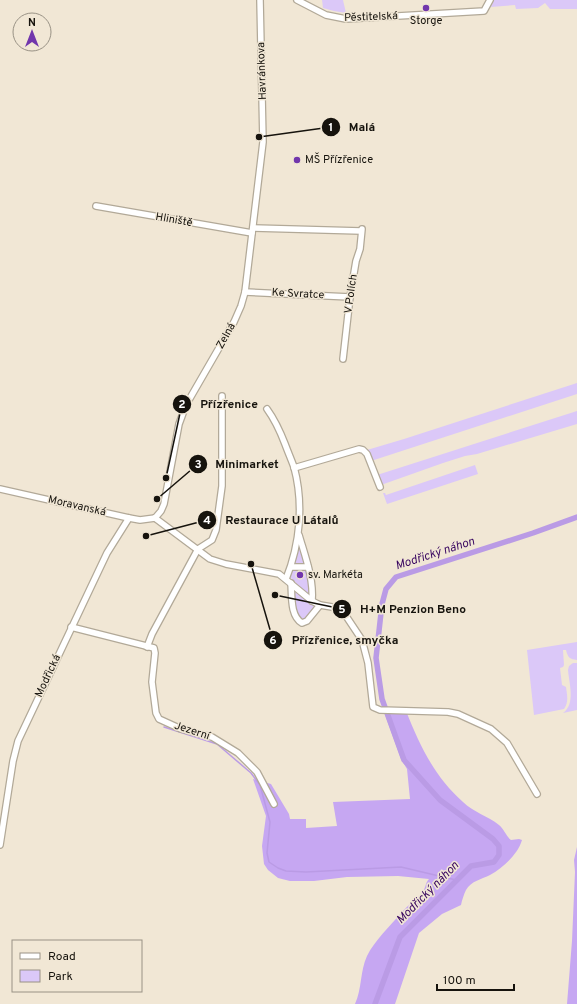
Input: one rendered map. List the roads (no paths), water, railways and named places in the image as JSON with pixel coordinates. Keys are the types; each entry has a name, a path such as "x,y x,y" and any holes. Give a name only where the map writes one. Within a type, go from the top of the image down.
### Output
{"street":[{"name":"Havránkova","path":"260,0 263,142"},
{"name":"Pěstitelská","path":"297,0 326,15 350,19 484,11 490,0"},
{"name":"Zelná","path":"155,518 161,511 164,504 179,424 186,405 234,322 241,306 245,292 263,142"},
{"name":"Hliniště","path":"96,206 253,231"},
{"name":"V Polích","path":"253,231 362,230 360,249 356,261 350,297 344,359"},
{"name":"Ke Svratce","path":"245,292 350,297"},
{"path":"72,627 147,647 152,634 198,549 212,540 216,530 222,486 222,396"},
{"path":"267,409 277,423 294,468 299,509 299,533 288,581 294,613 298,620 302,623 307,621 320,605"},
{"path":"294,468 359,449 363,450 367,454 380,487"},
{"name":"Moravanská","path":"0,489 129,518 140,520 155,518"},
{"name":"Modřická","path":"0,845 13,761 18,741 107,553 129,518"},
{"path":"155,518 213,560 226,564 279,574 312,601 320,605 332,607 344,613 357,630 362,640 368,663 373,707 380,710 448,712 458,714 491,729 507,743 537,794"},
{"path":"299,533 308,567 313,594 312,601"},
{"path":"291,567 308,567"},
{"name":"Jezerní","path":"147,647 154,648 155,653 152,682 156,713 160,719 181,729 212,737 238,753 257,772 274,804"}],"waterway":[{"name":"Modřický náhon","path":"375,1004 400,937 471,866 494,862 499,855 499,846 493,839 440,800 404,760 382,699 376,658 382,604 386,589 396,577 533,533 577,517"},
{"path":"164,727 217,744 251,773 260,785 270,822 267,853 269,862 278,868 286,871 306,872 401,867 456,880"}],"place":[{"name":"Storge","path":"426,8"},
{"name":"Malá","path":"259,137"},
{"name":"MŠ Přízřenice","path":"297,160"},
{"name":"Přízřenice","path":"166,478"},
{"name":"Minimarket","path":"157,499"},
{"name":"Restaurace U Látalů","path":"146,536"},
{"name":"Přízřenice, smyčka","path":"251,564"},
{"name":"sv. Markéta","path":"300,575"},
{"name":"H+M Penzion Beno","path":"275,595"}]}
